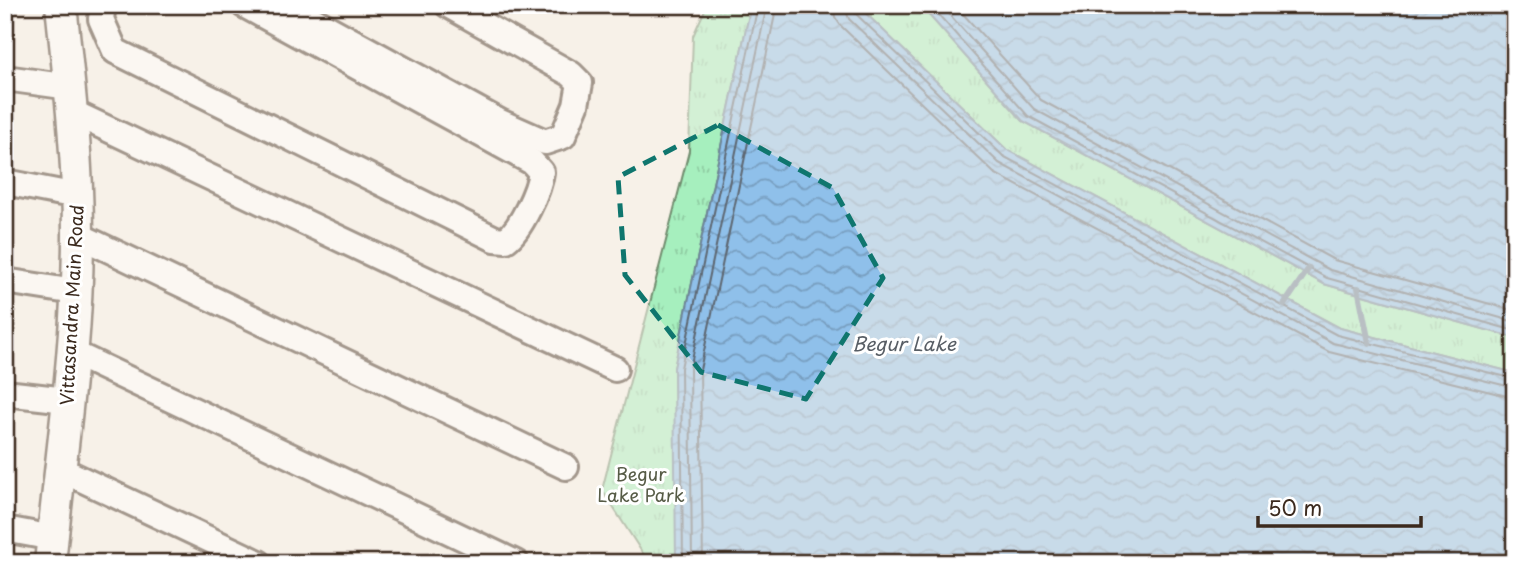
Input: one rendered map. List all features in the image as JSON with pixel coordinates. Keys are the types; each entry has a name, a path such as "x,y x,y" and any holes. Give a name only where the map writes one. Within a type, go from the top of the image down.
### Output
{"street":[{"name":"Vittasandra Main Road","path":"51,550 67,400 78,235 71,99 61,5"},
{"path":"103,5 102,19 114,51 495,239 506,240 515,233 539,182 541,172 532,162 244,5"},
{"path":"286,5 500,122 545,142 563,136 576,105 580,83 571,74 448,5"},
{"path":"5,78 71,99 615,369"},
{"path":"5,182 77,196"},
{"path":"78,235 566,467"},
{"path":"5,281 75,292"},
{"path":"71,352 516,563"},
{"path":"5,393 67,400"},
{"path":"60,469 259,563"},
{"path":"5,529 51,550"}],"highlighted area":[{"path":"718,125 833,188 883,278 806,399 701,372 625,275 618,177"}],"green space":[{"name":"Begur Lake Park","path":"707,5 751,5 674,368 678,555 676,563 649,563 602,490 689,151 693,36"},
{"path":"857,5 920,5 1023,121 1324,284 1515,338 1515,373 1340,328 1006,149"}],"water":[{"name":"Begur Lake","path":"751,5 857,5 1006,149 1340,328 1515,373 1515,563 676,563 674,368"},
{"path":"920,5 1515,5 1515,338 1324,284 1023,121"}],"waterway":[{"path":"1284,305 1309,268"},
{"path":"1358,288 1369,343"}]}
